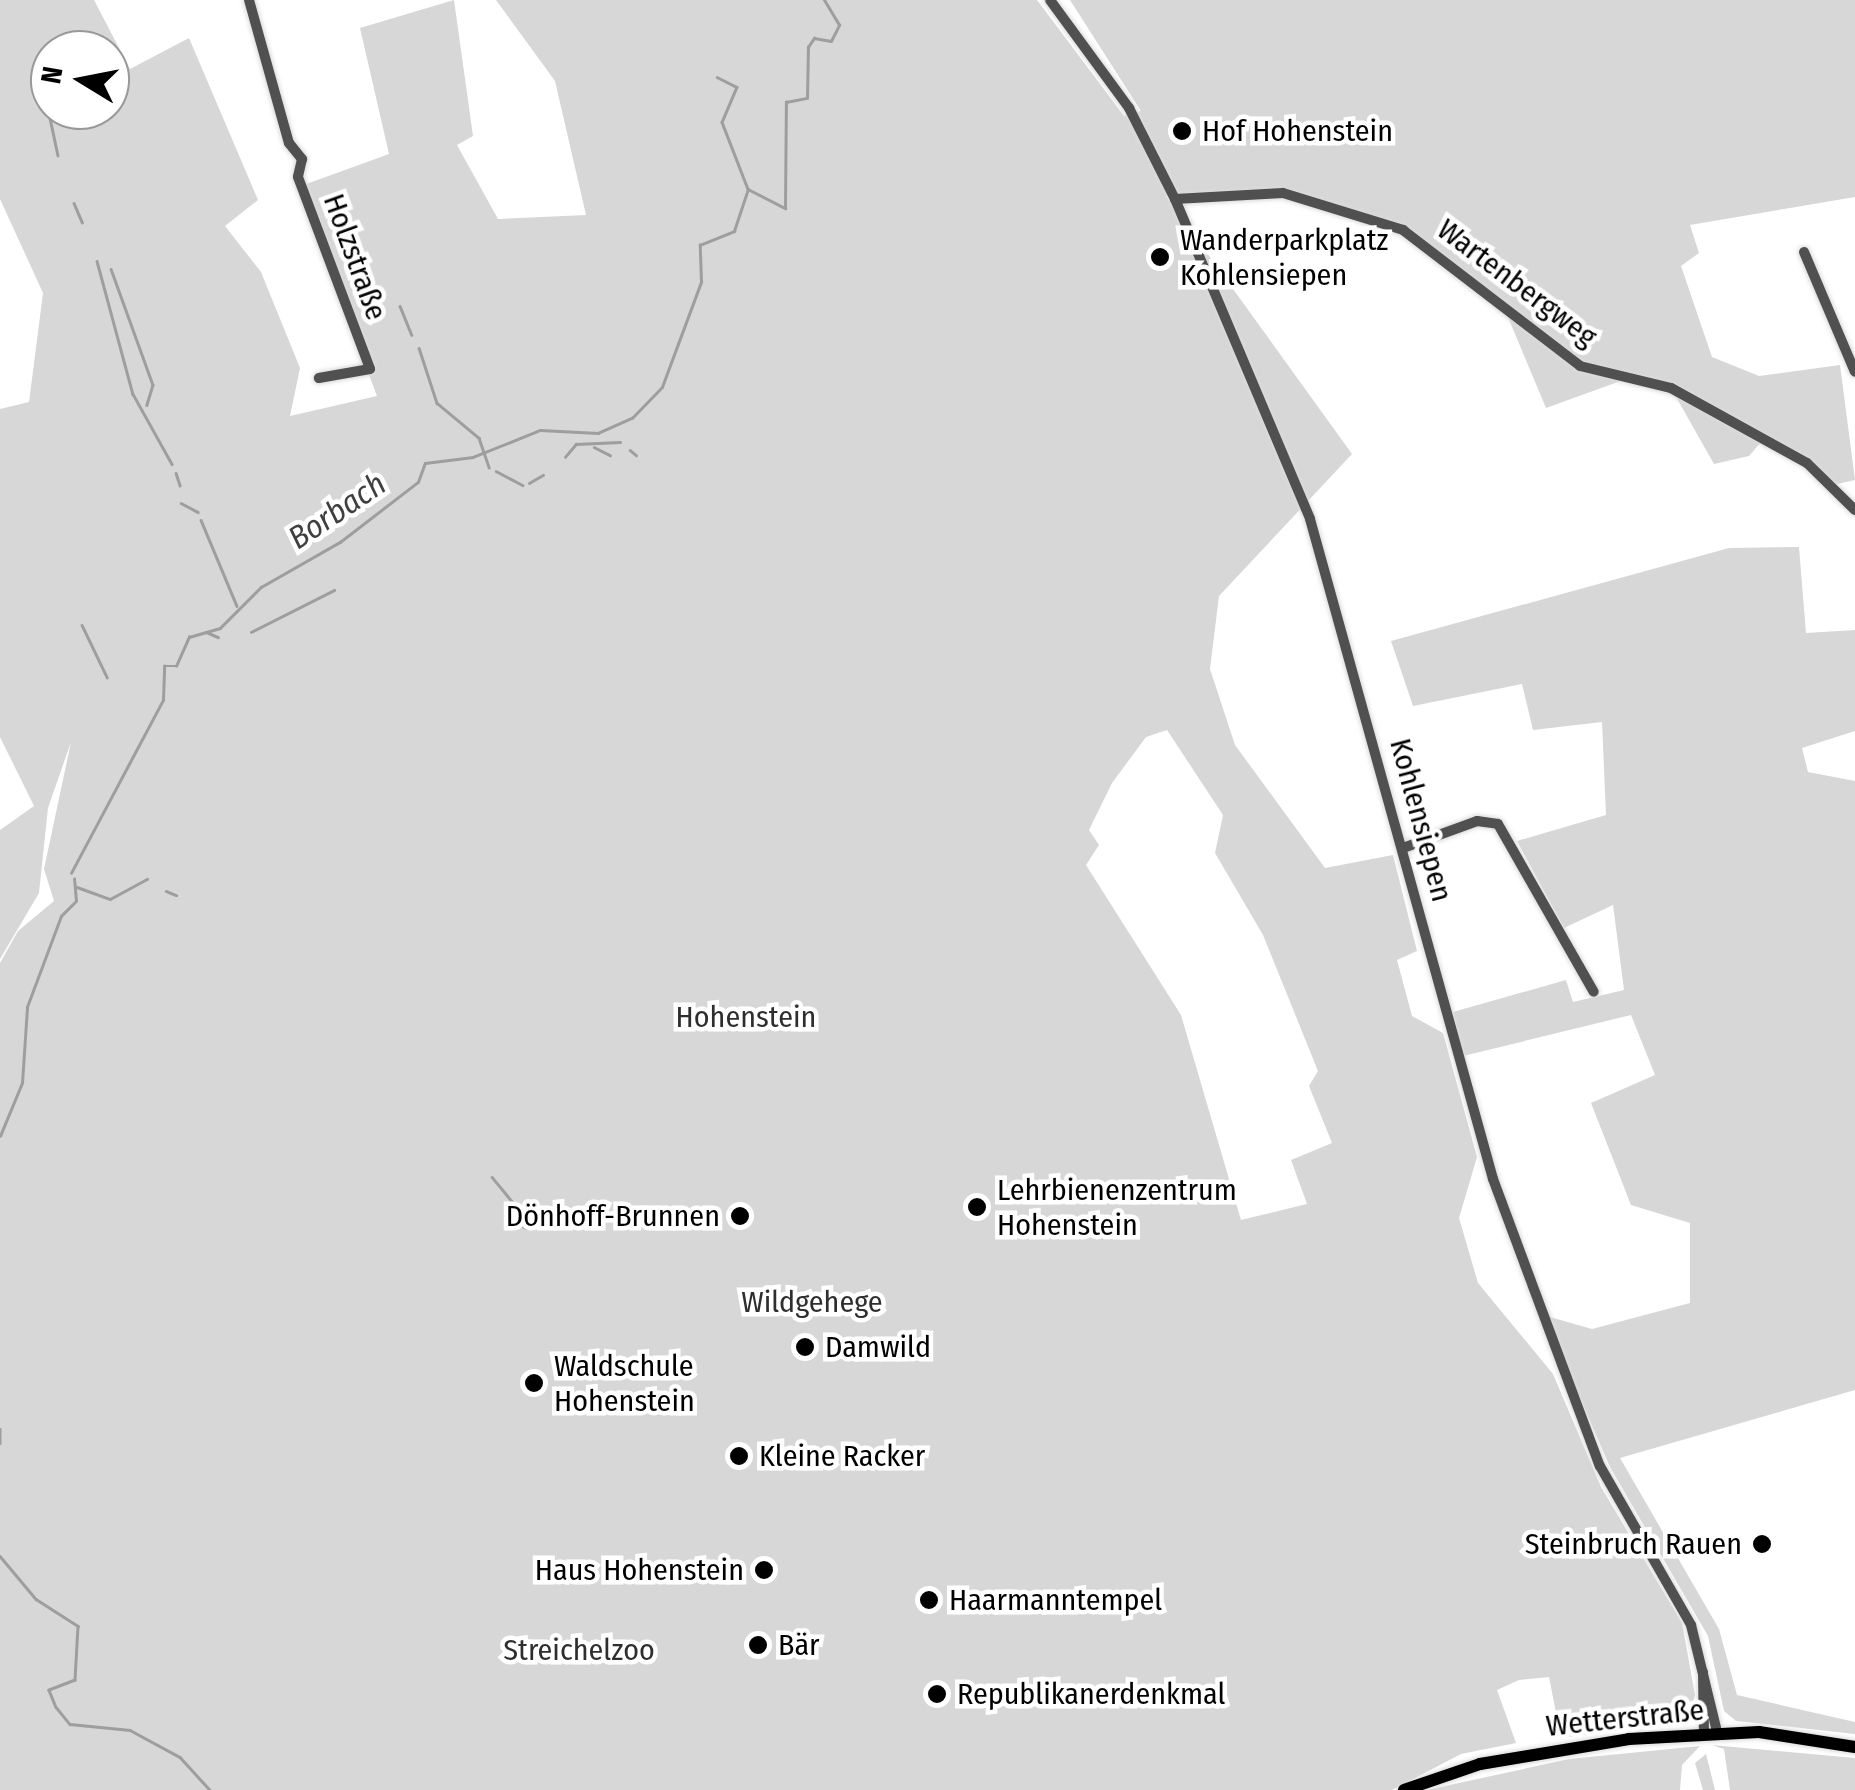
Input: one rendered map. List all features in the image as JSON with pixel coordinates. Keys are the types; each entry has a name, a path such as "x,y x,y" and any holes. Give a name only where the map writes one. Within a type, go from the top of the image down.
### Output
{"main road":[{"name":"Wetterstraße","path":"1404,1790 1504,1758 1710,1732 1855,1747"}],"street":[{"name":"Holzstraße","path":"249,0 289,143 302,159 298,176 370,369 318,378"},
{"name":"Kohlensiepen","path":"1050,0 1129,108 1175,200 1310,520 1536,1306 1600,1466 1691,1625 1704,1671 1710,1732"},
{"name":"Wartenbergweg","path":"1175,200 1283,193 1402,230 1580,366 1671,388 1798,458 1855,510"},
{"path":"1804,252 1855,372"},
{"path":"1403,848 1477,822 1498,824 1594,992"}],"green space":[{"name":"Hohenstein","path":"0,0 94,0 110,30 30,30 30,130 130,130 130,69 189,38 258,200 225,226 261,272 300,368 290,416 377,396 298,187 389,154 360,28 454,0 473,136 457,145 498,219 586,215 555,81 496,0 1037,0 1124,116 1141,111 1070,0 1855,0 1855,197 1690,225 1699,253 1681,266 1712,357 1759,376 1840,365 1855,480 1837,484 1767,435 1749,456 1714,464 1671,388 1637,375 1546,408 1505,310 1403,230 1301,199 1166,196 1352,454 1219,596 1210,669 1235,745 1325,868 1393,855 1417,951 1397,960 1412,1016 1443,1033 1477,1157 1459,1218 1478,1283 1553,1374 1601,1487 1682,1623 1695,1695 1688,1721 1561,1738 1549,1677 1519,1680 1497,1690 1516,1743 1461,1754 1392,1790 0,1790 0,963 18,931 54,901 44,869 71,742 48,808 39,893 0,959 0,830 34,806 0,737 0,409 29,402 43,293 0,199","holes":["1167,730 1223,815 1215,853 1263,935 1318,1071 1309,1086 1332,1143 1291,1160 1307,1204 1241,1220 1181,1015 1086,865 1099,845 1089,830 1112,783 1146,737"]},
{"path":"1799,547 1806,633 1855,630 1855,731 1802,748 1808,772 1855,781 1855,1390 1620,1458 1719,1629 1737,1695 1855,1722 1855,1734 1736,1721 1724,1711 1708,1636 1610,1467 1559,1349 1550,1317 1592,1329 1690,1303 1690,1223 1631,1205 1591,1103 1655,1075 1631,1015 1463,1056 1453,1012 1566,980 1573,1002 1624,990 1613,905 1564,928 1517,841 1606,815 1602,722 1533,730 1522,684 1413,706 1391,641 1729,548"},
{"path":"1712,1745 1855,1758 1855,1790 1730,1790 1724,1749"},
{"path":"1700,1746 1682,1765 1680,1790 1427,1790 1569,1759"},
{"path":"1706,1754 1715,1790 1703,1790 1695,1763"}],"shaded area":[{"path":"529,1206 538,1209 538,1227 529,1230 520,1227 517,1218 520,1209"}],"waterway":[{"name":"Borbach","path":"71,873 163,700 164,666 176,666 189,637 220,628 261,587 340,542 418,482 425,463 473,457 540,430 598,433 632,418 662,387 701,282 700,245 734,231 748,189 785,208 786,102 807,98 808,47 814,38 831,41 839,25 824,0"},
{"path":"717,77 737,87 722,122 748,189"},
{"path":"53,130 58,155"},
{"path":"74,203 82,222"},
{"path":"97,261 133,394 172,464"},
{"path":"111,269 153,385 147,405"},
{"path":"400,306 412,335"},
{"path":"419,348 437,403 479,438 489,467"},
{"path":"565,457 576,444 620,442"},
{"path":"594,447 610,455"},
{"path":"630,450 636,455"},
{"path":"496,471 522,485"},
{"path":"176,473 180,485"},
{"path":"529,483 543,475"},
{"path":"181,503 198,512"},
{"path":"201,520 237,606"},
{"path":"251,632 334,590"},
{"path":"82,625 107,677"},
{"path":"206,632 218,637"},
{"name":"Borbach","path":"0,1136 22,1083 27,1007 61,916 76,901 74,879"},
{"path":"77,887 110,899 147,879"},
{"path":"166,891 176,895"},
{"path":"492,1177 520,1211"},
{"name":"Borbach","path":"0,1429 0,1443"},
{"name":"Borbach","path":"0,1556 36,1599 78,1626 75,1680 49,1690 70,1724 130,1730 180,1757 210,1790"}],"place":[{"name":"Hof Hohenstein","path":"1182,131"},
{"name":"Wanderparkplatz Kohlensiepen","path":"1160,257"},
{"name":"Lehrbienenzentrum Hohenstein","path":"977,1207"},
{"name":"Dönhoff-Brunnen","path":"740,1216"},
{"name":"Damwild","path":"805,1347"},
{"name":"Waldschule Hohenstein","path":"534,1383"},
{"name":"Kleine Racker","path":"739,1456"},
{"name":"Steinbruch Rauen","path":"1762,1544"},
{"name":"Haus Hohenstein","path":"764,1570"},
{"name":"Haarmanntempel","path":"929,1600"},
{"name":"Bär","path":"758,1645"},
{"name":"Republikanerdenkmal","path":"937,1694"}],"park label":[{"name":"Wildgehege","path":"812,1302"},
{"name":"Streichelzoo","path":"579,1650"}]}
